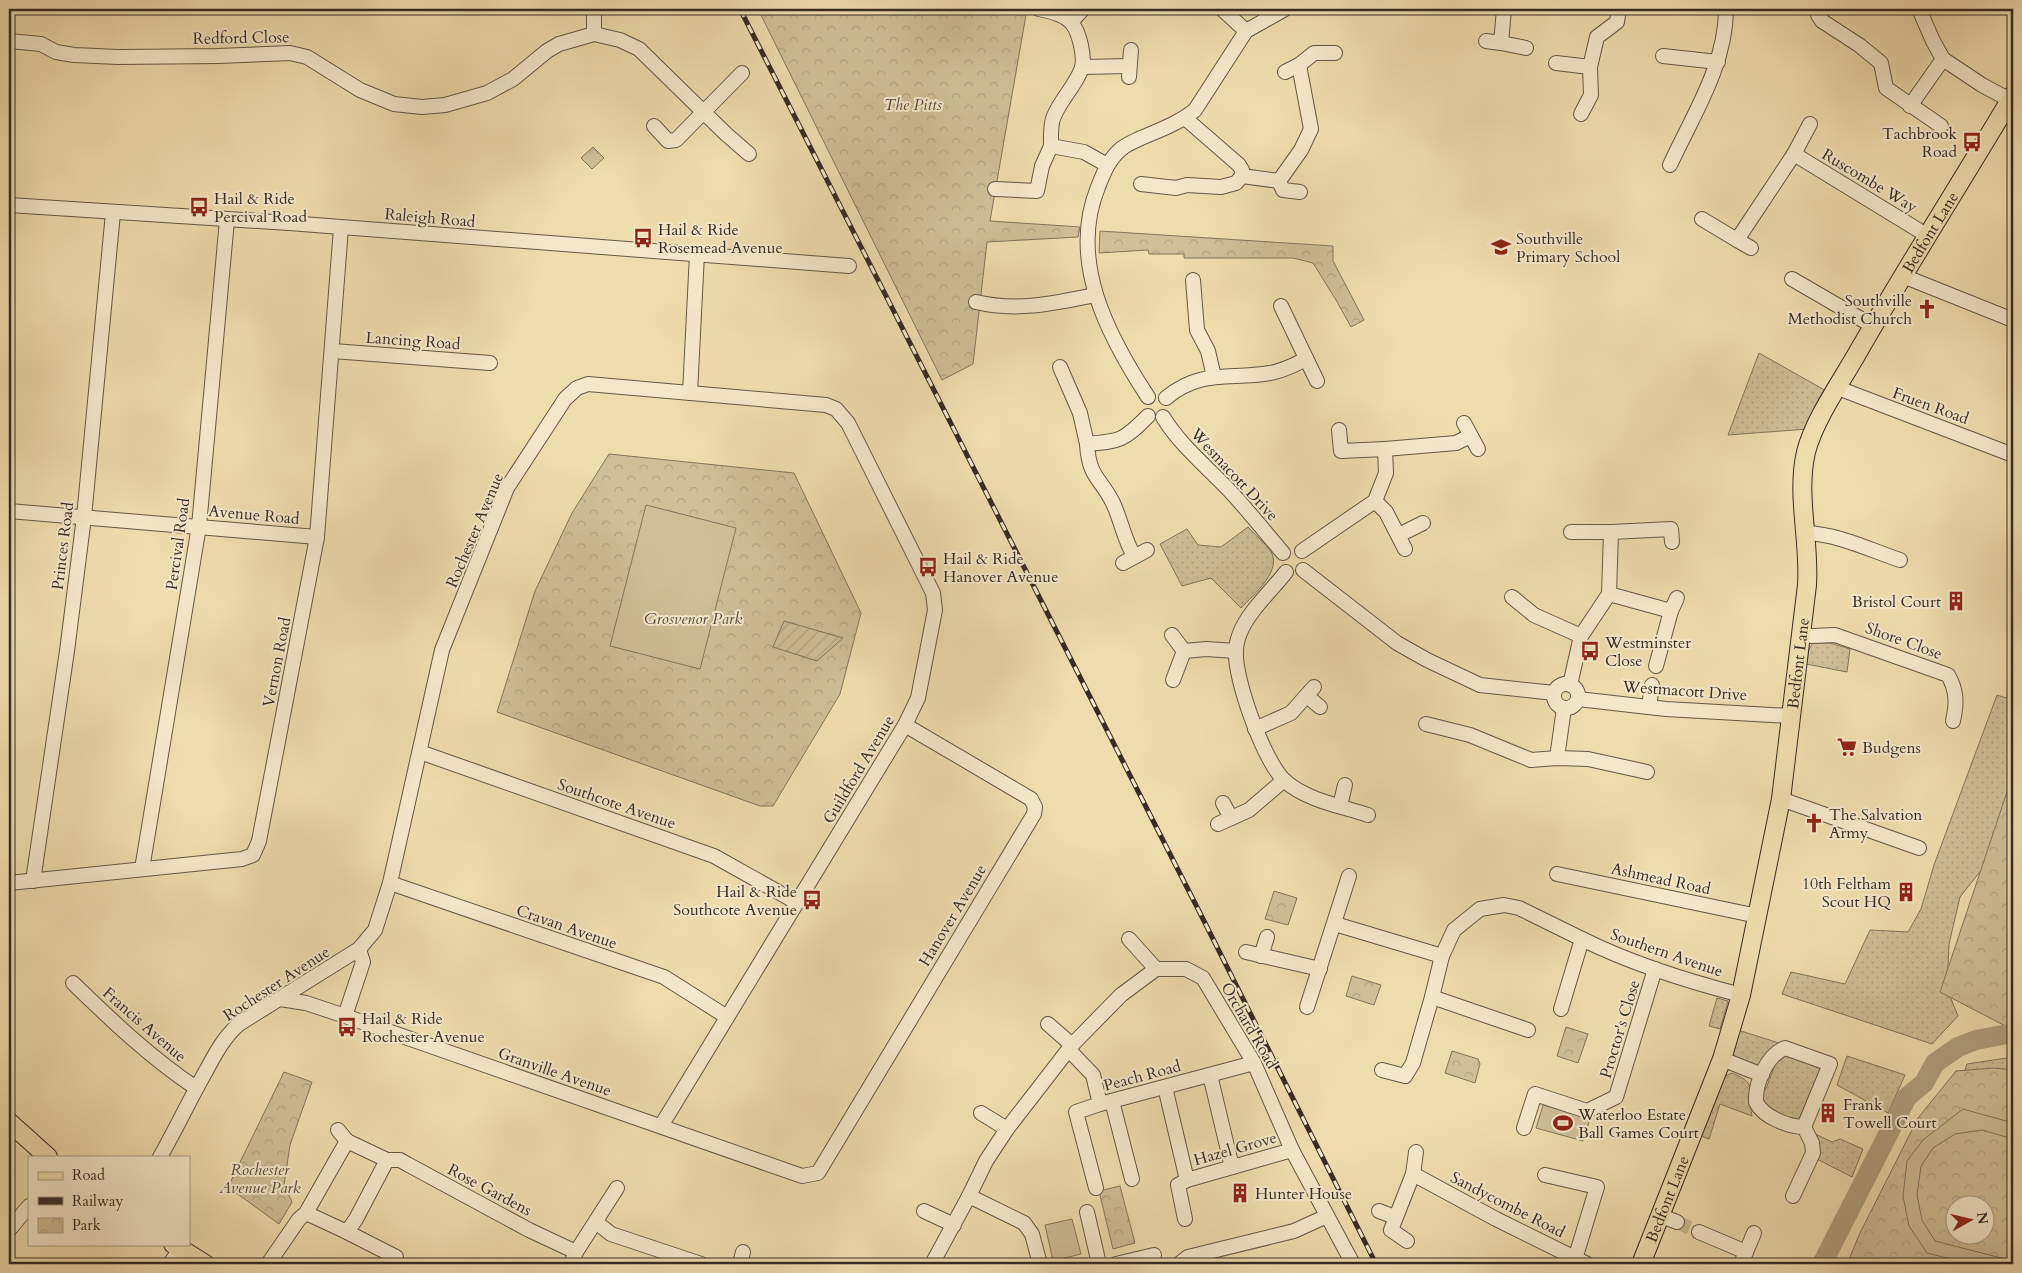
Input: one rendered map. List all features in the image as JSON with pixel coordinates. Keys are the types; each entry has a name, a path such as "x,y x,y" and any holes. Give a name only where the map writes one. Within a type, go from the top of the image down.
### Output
{"main road":[{"name":"Bedfont Lane","path":"1641,1264 1669,1219 1741,995 1758,914 1781,799 1808,571 1803,494 1805,458 1810,437 1873,326 2012,98"},
{"path":"9,1122 47,1156"},
{"path":"176,1246 205,1264"}],"street":[{"path":"594,9 594,34"},
{"path":"995,189 1042,192 1042,166 1051,146 1052,118 1083,67 1080,40 1071,22 1055,13 1039,9"},
{"path":"1071,22 1084,9"},
{"path":"1222,9 1246,31"},
{"path":"1148,397 1107,327 1095,296 1090,276 1088,238 1094,196 1107,165 1123,147 1185,118 1195,110 1246,31 1285,9"},
{"path":"1501,43 1504,9"},
{"path":"1581,114 1591,95 1590,67 1597,36 1618,22 1619,9"},
{"path":"1670,165 1718,62 1726,27 1726,9"},
{"path":"1819,9 1818,15 1822,21 1881,63 1886,88 1941,126"},
{"path":"1919,9 1943,59 1982,85 2012,98"},
{"name":"Redford Close","path":"9,41 41,44 56,52 74,55 89,54 118,57 218,56 290,52 307,56 360,90 394,104 422,107 445,105 488,93 513,79 547,51 559,44 594,34 620,40 639,49 749,154"},
{"path":"1486,41 1526,48"},
{"path":"1083,67 1129,71 1131,50"},
{"path":"1285,72 1299,65 1314,53 1335,53"},
{"path":"1663,56 1718,62"},
{"path":"1910,106 1943,59"},
{"path":"1556,63 1590,67"},
{"path":"1278,180 1301,150 1311,129 1299,65"},
{"path":"654,126 668,141 676,140 742,73"},
{"path":"1141,184 1176,188 1186,185 1221,187 1236,183 1242,176 1242,170 1238,165 1185,118"},
{"path":"1736,240 1794,154 1810,124"},
{"path":"1051,146 1084,152 1107,165"},
{"name":"Ruscombe Way","path":"1794,154 1928,236"},
{"path":"1242,176 1278,180"},
{"path":"1278,180 1283,190 1300,192"},
{"name":"Raleigh Road","path":"9,205 848,266"},
{"name":"Princes Road","path":"33,881 67,651 84,517 113,213"},
{"path":"1702,219 1751,248"},
{"name":"Percival Road","path":"142,869 199,526 227,220"},
{"name":"Vernon Road","path":"9,883 242,859 254,855 259,842 317,536 333,351 341,228"},
{"path":"690,393 697,254"},
{"path":"1903,276 2013,320"},
{"path":"1792,279 1873,326"},
{"path":"1193,280 1197,330 1208,351 1214,377"},
{"path":"976,302 1011,308 1043,306 1095,296"},
{"path":"1281,306 1317,382"},
{"name":"Lancing Road","path":"333,351 490,363"},
{"path":"1166,398 1188,383 1214,377 1270,373 1287,369 1306,359"},
{"path":"1060,367 1062,388 1080,413 1092,473 1112,501 1129,559 1147,550"},
{"name":"Rochester Avenue","path":"161,1156 196,1088 230,1032 239,1024 359,949 375,930 390,883 442,650 507,488 565,399 577,388 588,384 826,405 836,409"},
{"name":"Fruen Road","path":"1838,388 2013,454"},
{"path":"1156,394 1166,398 1169,409 1163,418 1155,419 1148,416 1144,407 1148,397 1156,394"},
{"name":"Guildford Avenue","path":"661,1126 796,902 832,847 905,725 918,698 935,610 933,593 848,423 836,409"},
{"path":"1087,444 1117,441 1130,434 1148,416"},
{"name":"Wesmacott Drive","path":"1163,418 1171,431 1229,490 1283,553"},
{"path":"1339,430 1338,450 1385,449 1456,443 1467,430 1478,449"},
{"path":"1302,551 1375,500 1386,473 1385,449"},
{"path":"1375,500 1386,512 1405,549"},
{"name":"Avenue Road","path":"9,511 317,536"},
{"path":"1399,536 1423,523"},
{"path":"1571,532 1671,529 1672,542"},
{"path":"1570,685 1582,636 1609,594 1611,532"},
{"path":"1806,533 1815,533 1846,541 1900,560"},
{"path":"1291,548 1302,551 1306,562 1303,570 1294,574 1286,572 1281,565 1280,558 1283,553 1291,548"},
{"path":"1303,570 1397,643 1427,660 1480,685 1554,693"},
{"path":"1286,572 1247,620 1240,633 1236,651 1237,668 1255,729 1268,756 1284,780 1309,796 1368,815"},
{"path":"1609,594 1671,611"},
{"path":"1512,597 1534,615 1582,636"},
{"path":"1656,666 1671,611 1678,598"},
{"name":"Shore Close","path":"1801,634 1811,636 1835,635 1948,675 1954,686 1957,701 1953,721"},
{"path":"1172,635 1184,651"},
{"path":"1184,651 1206,649 1236,651"},
{"path":"1173,680 1184,651"},
{"path":"1570,685 1577,691 1578,699 1573,706 1564,708 1556,702 1554,693 1559,686 1570,685"},
{"path":"1649,707 1652,685"},
{"path":"1255,729 1291,713 1311,692 1320,708"},
{"name":"Westmacott Drive","path":"1578,699 1649,707 1790,716"},
{"path":"1557,758 1564,708"},
{"path":"1426,724 1470,735 1531,760 1557,758 1588,759 1647,772"},
{"name":"Hanover Avenue","path":"818,1173 1034,814 1035,806 1031,799 905,725"},
{"name":"Southcote Avenue","path":"420,752 714,856 796,902"},
{"path":"1218,824 1249,810 1284,780"},
{"path":"1340,806 1345,785"},
{"path":"1781,799 1919,848"},
{"path":"1223,803 1231,818"},
{"name":"Ashmead Road","path":"1557,874 1748,914 1758,914"},
{"path":"1307,1008 1349,876"},
{"name":"Cravan Avenue","path":"390,883 664,978 727,1017"},
{"name":"Southern Avenue","path":"1382,1070 1405,1076 1413,1063 1442,956 1454,930 1480,909 1504,905 1519,908 1610,953 1741,995"},
{"path":"1335,924 1442,956"},
{"path":"1261,956 1267,936"},
{"path":"932,1264 986,1161 1007,1129 1070,1048 1121,995 1156,969 1129,939"},
{"path":"1562,1009 1582,939"},
{"path":"345,1016 363,962 359,949"},
{"path":"1246,952 1320,969"},
{"name":"Orchard Road","path":"1156,969 1186,969 1203,978 1254,1063 1292,1150 1353,1264"},
{"name":"Proctor's Close","path":"1524,1128 1534,1094 1587,1111 1616,1097 1656,969"},
{"name":"Francis Avenue","path":"73,983 136,1043 166,1068 196,1088"},
{"path":"1432,997 1528,1030"},
{"name":"Granville Avenue","path":"280,999 306,1003 345,1016 802,1176 818,1173"},
{"name":"Peach Road","path":"1048,1024 1093,1075 1106,1102 1254,1063"},
{"path":"1793,1196 1813,1153 1812,1143 1804,1127 1830,1064 1786,1048 1776,1053 1762,1075 1756,1098 1758,1107 1775,1119 1798,1127 1804,1127"},
{"path":"1722,1059 1762,1075"},
{"path":"1210,1075 1232,1167"},
{"path":"1165,1087 1187,1180 1178,1185 1185,1219"},
{"path":"1096,1188 1076,1112 1106,1102 1132,1180"},
{"path":"981,1113 1007,1129"},
{"name":"Rose Gardens","path":"268,1264 299,1219 306,1213 342,1135 387,1160 400,1160 511,1220 574,1258"},
{"name":"Hazel Grove","path":"1187,1180 1292,1150"},
{"path":"1407,1241 1391,1230 1413,1174 1416,1152"},
{"path":"347,1232 387,1160"},
{"name":"Sandycombe Road","path":"1413,1174 1496,1220 1581,1261"},
{"path":"1545,1175 1597,1187 1581,1261"},
{"path":"574,1258 617,1188"},
{"path":"969,1196 1024,1223 1032,1234 1040,1264"},
{"path":"9,1230 28,1207"},
{"path":"924,1211 954,1225"},
{"path":"1379,1211 1395,1217"},
{"path":"1087,1212 1099,1264"},
{"path":"306,1213 396,1257"},
{"path":"1179,1264 1188,1257 1294,1230 1327,1216"},
{"path":"596,1222 612,1234 701,1264"},
{"path":"1699,1232 1744,1258 1754,1233"},
{"path":"170,1264 176,1246"},
{"path":"1116,1264 1154,1255"}],"green space":[{"name":"The Pitts","path":"758,9 1027,9 990,221 1080,227 1078,237 987,242 973,364 942,380"},
{"path":"593,147 604,158 592,169 581,158"},
{"path":"1100,231 1333,246 1333,261 1364,320 1351,327 1313,263 1293,258 1184,258 1184,254 1149,254 1148,250 1099,253"},
{"path":"1759,353 1828,392 1808,429 1728,435"},
{"name":"Grosvenor Park","path":"609,454 794,473 861,613 840,694 773,806 760,806 497,712 535,591 572,513"},
{"path":"646,505 736,528 700,669 610,646"},
{"path":"1248,527 1270,550 1273,566 1265,582 1241,608 1211,578 1182,586 1160,544 1187,529 1198,545 1221,547"},
{"path":"784,621 843,638 817,661 773,647"},
{"path":"1813,643 1830,643 1850,649 1847,672 1806,664 1809,649"},
{"path":"1997,695 2013,700 2013,805 1994,854 1960,897 1949,944 1947,989 1958,1016 1932,1044 1782,994 1791,972 1845,984 1870,930 1908,932 1921,909 1934,865"},
{"path":"2013,774 2013,1030 1940,992"},
{"path":"1274,891 1297,898 1288,925 1265,919"},
{"path":"1352,976 1381,985 1374,1005 1346,996"},
{"path":"1717,998 1728,1001 1720,1029 1709,1026"},
{"path":"1566,1027 1588,1034 1578,1063 1557,1056"},
{"path":"1738,1030 1782,1044 1758,1067 1735,1060 1732,1051"},
{"path":"1452,1051 1478,1059 1480,1064 1475,1083 1445,1073"},
{"path":"1785,1055 1819,1066 1820,1069 1797,1124 1761,1107 1760,1098 1767,1086 1776,1062"},
{"path":"1847,1056 1905,1075 1888,1113 1837,1085"},
{"path":"2013,1057 2013,1089 1962,1079 1967,1064"},
{"path":"1994,1068 2013,1070 2013,1264 1847,1264 1860,1233 1918,1118 1956,1071"},
{"name":"Rochester Avenue Park","path":"284,1072 312,1082 290,1145 284,1185 292,1202 279,1224 228,1187"},
{"path":"1732,1073 1746,1081 1751,1089 1752,1116 1720,1104 1709,1139 1701,1136 1721,1078"},
{"name":"Waterloo Estate Ball Games Court","path":"1543,1105 1590,1119 1583,1141 1536,1128"},
{"path":"1963,1109 2013,1123 2013,1139 1982,1130 1955,1134 1933,1148 1921,1166 1917,1195 1922,1220 1935,1241 1944,1243 1944,1246 1954,1246 2013,1261 2013,1264 1970,1264 1927,1253 1909,1226 1903,1196 1907,1161 1923,1140"},
{"path":"1805,1129 1832,1142 1840,1139 1863,1149 1852,1177 1815,1158"},
{"path":"1120,1186 1135,1243 1113,1249 1099,1191"},
{"path":"1072,1219 1081,1254 1053,1261 1045,1225"}],"waterway":[{"path":"1822,1264 1907,1097 1924,1083 1935,1063 1958,1047 1976,1040 2013,1033"}],"tunnel":[{"path":"1677,1222 1699,1232"}],"railway":[{"path":"740,9 1199,911 1376,1264"}],"place":[{"name":"Tachbrook Road","path":"1972,142"},
{"name":"Hail & Ride Percival Road","path":"199,207"},
{"name":"Hail & Ride Rosemead Avenue","path":"643,238"},
{"name":"Southville Primary School","path":"1501,247"},
{"name":"Southville Methodist Church","path":"1927,309"},
{"name":"Hail & Ride Hanover Avenue","path":"928,567"},
{"name":"Bristol Court","path":"1956,601"},
{"name":"Westminster Close","path":"1590,651"},
{"name":"Budgens","path":"1847,747"},
{"name":"The Salvation Army","path":"1814,823"},
{"name":"10th Feltham Scout HQ","path":"1906,892"},
{"name":"Hail & Ride Southcote Avenue","path":"812,900"},
{"name":"Hail & Ride Rochester Avenue","path":"347,1027"},
{"name":"Frank Towell Court","path":"1828,1113"},
{"name":"Waterloo Estate Ball Games Court","path":"1563,1123"},
{"name":"Hunter House","path":"1240,1193"}]}
